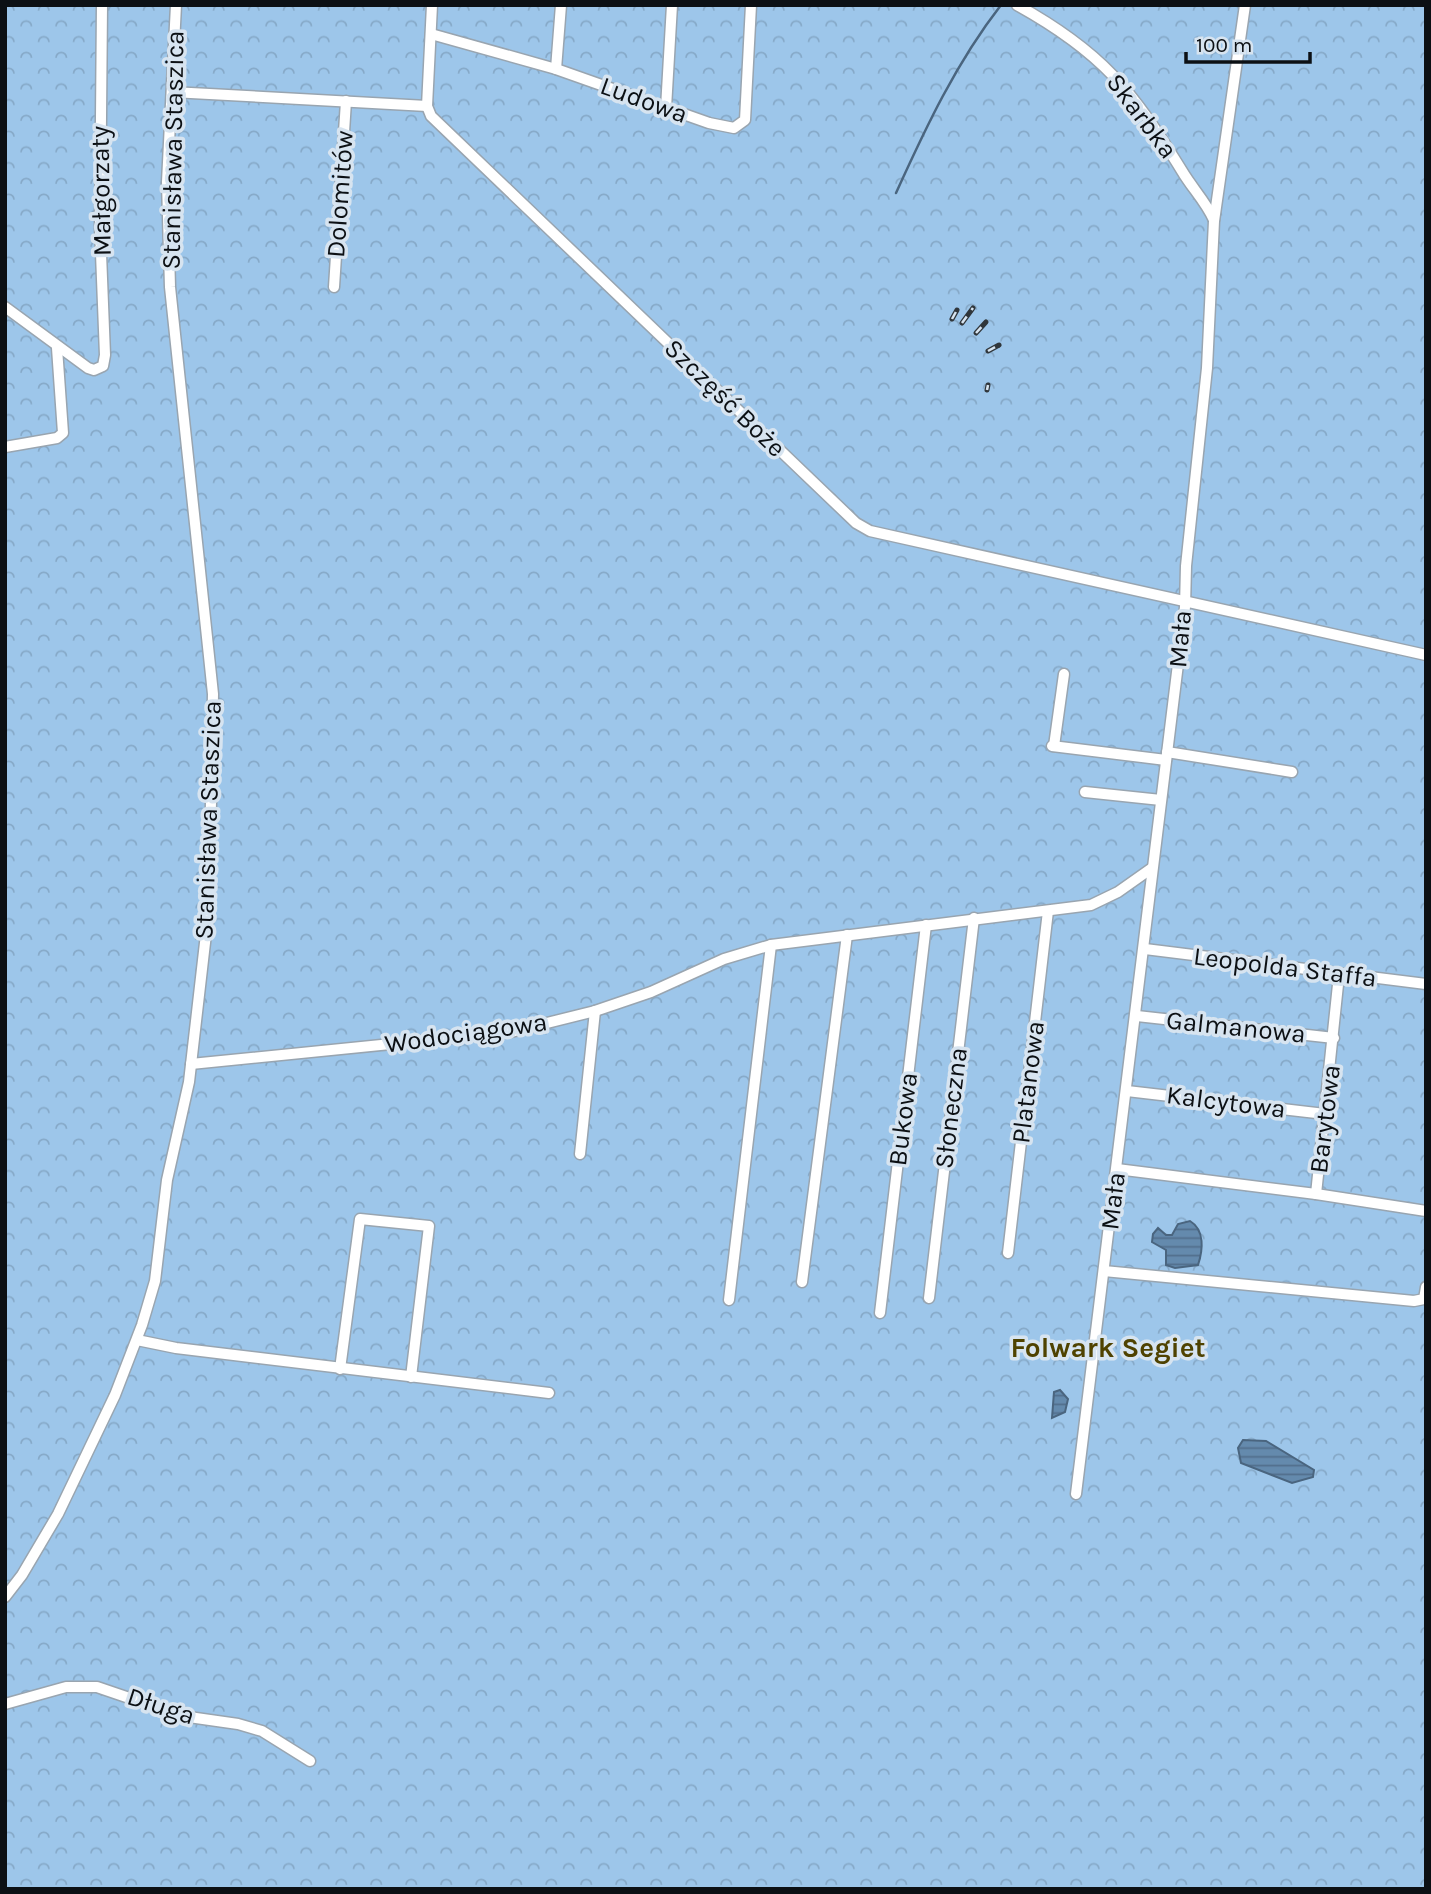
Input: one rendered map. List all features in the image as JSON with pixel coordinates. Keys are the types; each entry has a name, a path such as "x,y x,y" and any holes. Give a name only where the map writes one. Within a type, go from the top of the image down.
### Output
{"street":[{"name":"Małgorzaty","path":"57,348 94,370 103,366 105,355 100,215 102,5"},
{"name":"Stanisława Staszica","path":"5,1597 22,1575 58,1514 115,1395 137,1340 155,1281 166,1187 191,1064 209,908 213,694 170,287 167,182 176,5"},
{"path":"427,106 432,5"},
{"path":"556,69 561,5"},
{"path":"666,107 672,5"},
{"name":"Ludowa","path":"431,34 556,69 709,123 734,128 745,120 751,5"},
{"name":"Skarbka","path":"1017,5 1054,26 1086,49 1124,85 1159,133 1214,221"},
{"name":"Mała","path":"1076,1494 1167,756 1207,368 1214,221 1245,5"},
{"name":"Dolomitów","path":"172,92 427,106"},
{"name":"Dolomitów","path":"334,287 346,102"},
{"name":"Szczęść Boże","path":"427,106 431,116 856,523 883,534 1184,602"},
{"path":"5,307 57,348 63,433 57,438 5,447"},
{"path":"1184,602 1426,655"},
{"path":"1064,674 1053,746 1167,756 1292,772"},
{"path":"1085,792 1161,800"},
{"name":"Wodociągowa","path":"191,1064 511,1032 595,1011 651,992 724,958 771,945 1091,905 1106,899 1152,868"},
{"name":"Platanowa","path":"1008,1253 1048,911"},
{"name":"Słoneczna","path":"929,1298 974,918"},
{"name":"Bukowa","path":"880,1313 926,925"},
{"path":"802,1282 847,935"},
{"path":"729,1300 771,945"},
{"name":"Leopolda Staffa","path":"1145,949 1426,984"},
{"name":"Barytowa","path":"1339,975 1316,1194 1426,1211"},
{"path":"580,1154 595,1011"},
{"name":"Galmanowa","path":"1137,1016 1334,1038"},
{"name":"Kalcytowa","path":"1127,1091 1325,1114"},
{"path":"1116,1169 1316,1194"},
{"path":"340,1369 360,1219 429,1226 411,1377"},
{"path":"1104,1271 1414,1301 1424,1298 1426,1287"},
{"path":"137,1340 176,1348 548,1393"},
{"name":"Długa","path":"5,1704 66,1687 97,1687 182,1716 238,1724 262,1731 310,1761"}],"green space":[{"path":"5,5 1426,5 1426,1889 5,1889"}],"shaded area":[{"path":"1190,1221 1200,1235 1202,1247 1198,1265 1175,1268 1166,1265 1166,1250 1152,1242 1153,1234 1158,1228 1166,1235 1172,1235 1178,1224"},
{"path":"1060,1390 1068,1399 1065,1412 1052,1418 1054,1392"},
{"path":"1243,1440 1266,1441 1314,1470 1313,1477 1292,1483 1241,1463 1238,1448"}],"waterway":[{"path":"896,193 956,73 1001,5"}],"railway":[{"path":"962,323 973,308"},
{"path":"952,319 957,310"},
{"path":"976,333 986,322"},
{"path":"988,351 999,345"},
{"path":"987,390 988,385"}],"district":[{"name":"Folwark Segiet","path":"1108,1347"}]}
